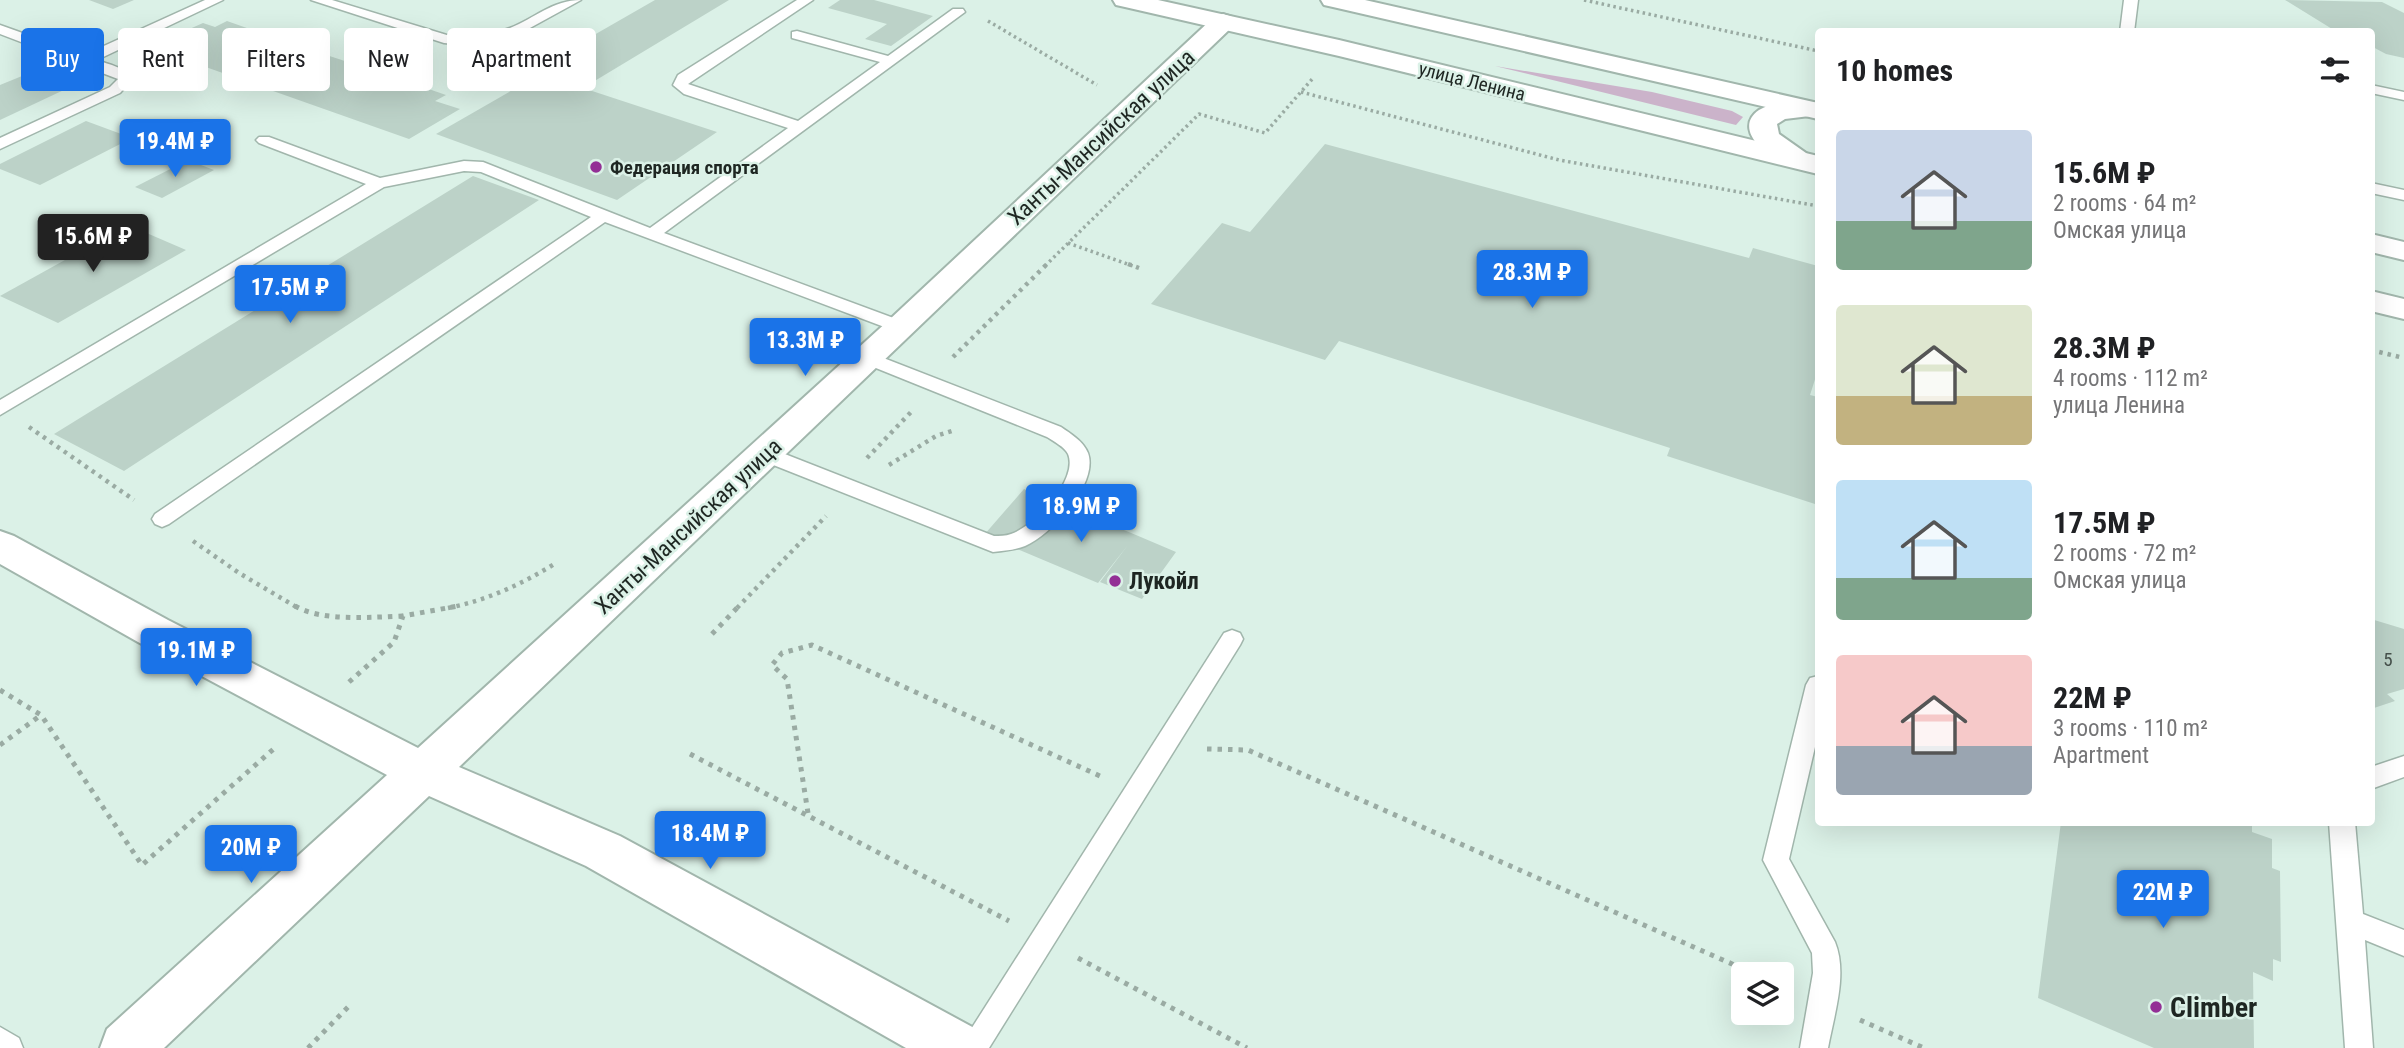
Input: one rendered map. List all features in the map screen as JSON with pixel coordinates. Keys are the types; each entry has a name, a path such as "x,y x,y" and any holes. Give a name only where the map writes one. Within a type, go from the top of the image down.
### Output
{"main road":[{"name":"улица Ленина","path":"1125,0 1234,11 1339,48 1807,162"},
{"path":"1333,0 1815,110"},
{"name":"Ханты-Мансийская улица","path":"126,1048 868,358 1234,11"},
{"path":"1807,162 1766,139 1761,126 1770,113 1783,110 1815,110"},
{"path":"2375,244 2404,251"},
{"path":"2375,302 2404,309"},
{"path":"0,546 153,631 423,772 603,851 957,1048"}],"lane":[{"path":"104,51 216,0"},
{"path":"318,0 449,40 470,42 510,35 574,0"},
{"path":"800,127 689,92 680,85 683,78 806,0"},
{"path":"2128,28 2131,0"},
{"path":"653,234 958,12"},
{"path":"0,29 21,37"},
{"path":"797,35 891,61"},
{"path":"0,144 115,90 126,79 122,74 104,67"},
{"path":"2375,90 2404,96"},
{"path":"264,140 379,183"},
{"path":"1,409 379,183 464,166 482,167 603,216 901,327"},
{"path":"2375,189 2404,195"},
{"path":"162,519 603,216"},
{"path":"765,454 993,544 1018,540 1042,524 1074,486 1081,466 1077,450 1054,432 868,358"},
{"path":"973,1048 1232,639"},
{"path":"1814,1048 1827,973 1825,951 1776,860 1815,698"},
{"path":"2375,777 2404,766"},
{"path":"2342,826 2359,1048"},
{"path":"2350,922 2404,943"},
{"path":"0,1041 9,1048"}],"path":[{"path":"1584,0 1815,50"},
{"path":"958,12 983,18 1097,85"},
{"path":"852,487 864,460 912,411 944,365 1199,114 1265,133 1339,48"},
{"path":"1301,92 1559,160 1815,205"},
{"path":"1068,243 1139,268"},
{"path":"2375,351 2404,358"},
{"path":"1,409 239,573 304,611 353,617 403,616"},
{"path":"712,634 852,487 936,436 1008,413"},
{"path":"808,814 788,679 772,666 782,653 812,645 1134,791"},
{"path":"0,690 41,715 142,865"},
{"path":"0,745 41,715"},
{"path":"1163,747 1248,750 1731,964"},
{"path":"690,754 1247,1048"},
{"path":"308,1048 349,1006"}],"shaded area":[{"path":"1495,66 1652,92 1732,111 1743,117 1736,125"}],"building":[{"path":"89,0 134,0 113,9"},
{"name":"Федерация спорта","path":"655,0 729,0 596,80 596,34"},
{"path":"840,0 874,0 933,16 891,46 865,39 887,24 828,8"},
{"path":"2285,0 2382,2 2404,13 2404,58 2375,48 2375,28 2330,28"},
{"path":"227,21 247,28 222,28 222,73 208,68 208,28 192,28 203,23 215,27"},
{"path":"330,56 344,61 344,91 433,91 446,95 435,101 460,109 409,139 273,91 330,91"},
{"path":"21,76 21,91 62,91 0,120 0,85"},
{"name":"Федерация спорта","path":"511,91 592,91 717,132 617,200 436,134"},
{"path":"86,121 132,138 40,185 0,169 0,164"},
{"path":"1325,144 1749,258 1753,248 1815,265 1815,379 1810,395 1815,396 1815,504 1667,456 1670,448 1339,341 1325,360 1151,304 1222,223 1250,232"},
{"path":"188,160 214,170 162,198 135,187"},
{"path":"473,176 539,200 124,471 54,434"},
{"path":"128,225 186,250 58,323 0,296"},
{"path":"1024,489 1176,552 1142,599 1100,582 1128,545 1098,583 984,535"},
{"path":"2375,620 2404,629 2404,689 2387,694 2395,701 2375,708"},
{"path":"2060,826 2252,826 2252,832 2272,839 2272,868 2280,871 2281,962 2273,959 2273,981 2253,972 2254,1048 2154,1048 2038,998"}],"place":[{"name":"Федерация спорта","path":"596,167"},
{"name":"Лукойл","path":"1115,581"},
{"name":"Climber","path":"2156,1007"}]}
